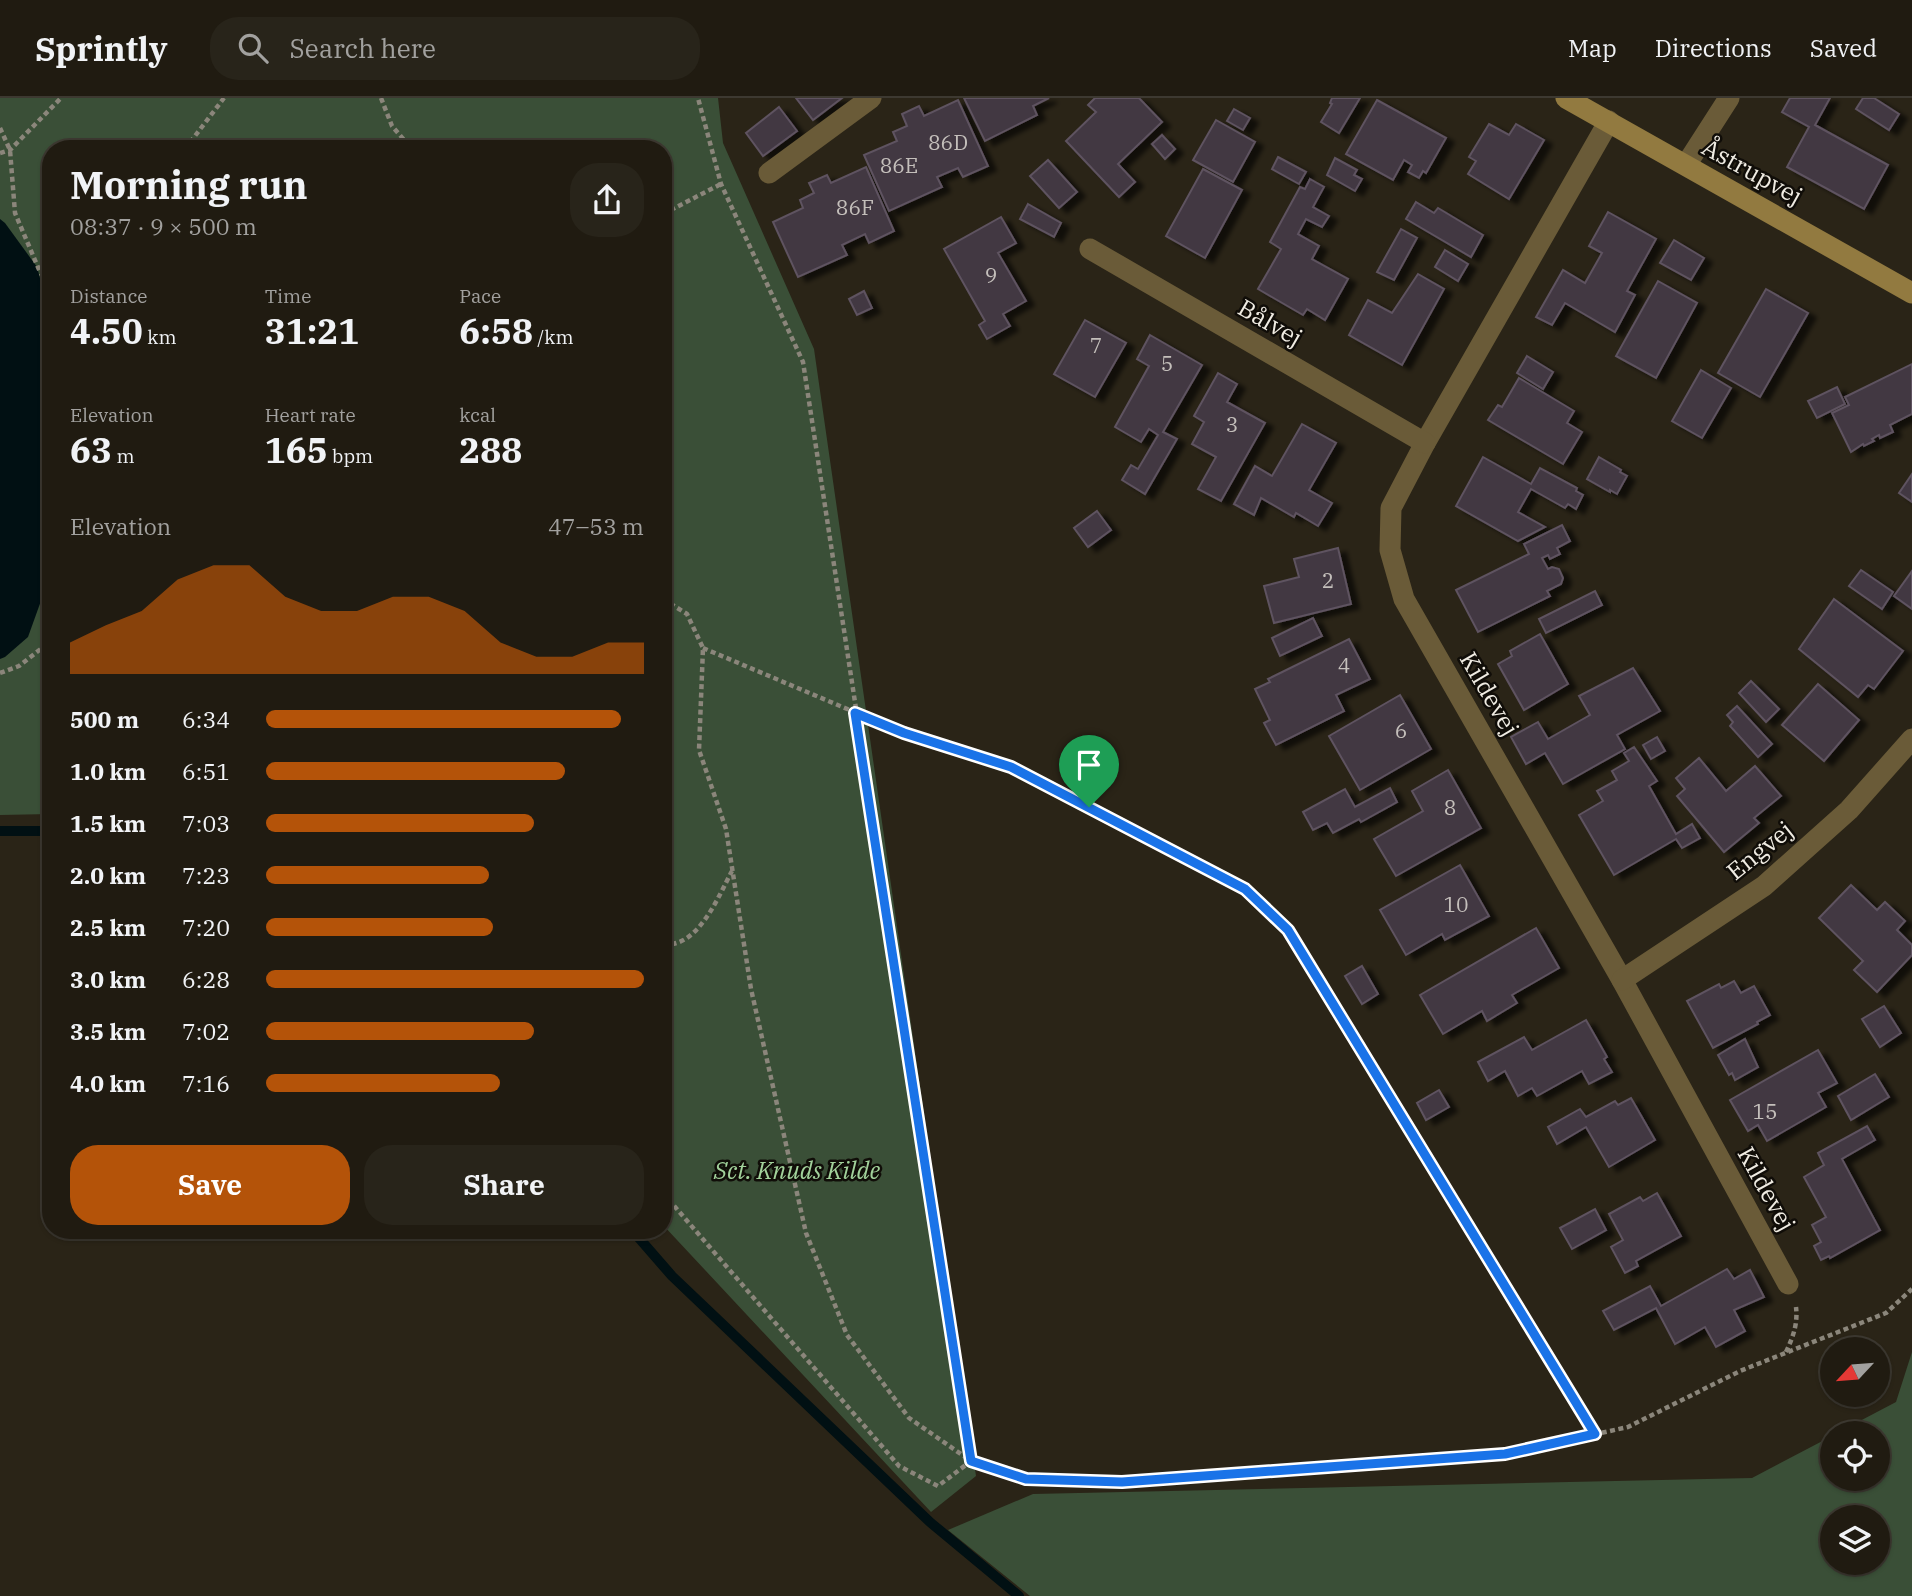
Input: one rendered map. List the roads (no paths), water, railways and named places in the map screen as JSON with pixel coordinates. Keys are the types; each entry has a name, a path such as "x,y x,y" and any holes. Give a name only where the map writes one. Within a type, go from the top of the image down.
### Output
{"street":[{"path":"769,173 870,98"},
{"name":"Åstrupvej","path":"1566,98 1912,293"},
{"path":"1686,165 1729,98"},
{"name":"Kildevej","path":"1609,121 1424,443 1391,508 1390,550 1404,599 1622,980 1788,1284"},
{"name":"Bålvej","path":"1090,249 1424,443"},
{"name":"Engvej","path":"1622,980 1764,886 1850,810 1912,739"}],"waterway":[{"path":"0,831 42,831"},
{"path":"640,1239 672,1276 931,1523 1019,1596"}],"park label":[{"name":"Sct. Knuds Kilde","path":"797,1171"}]}
